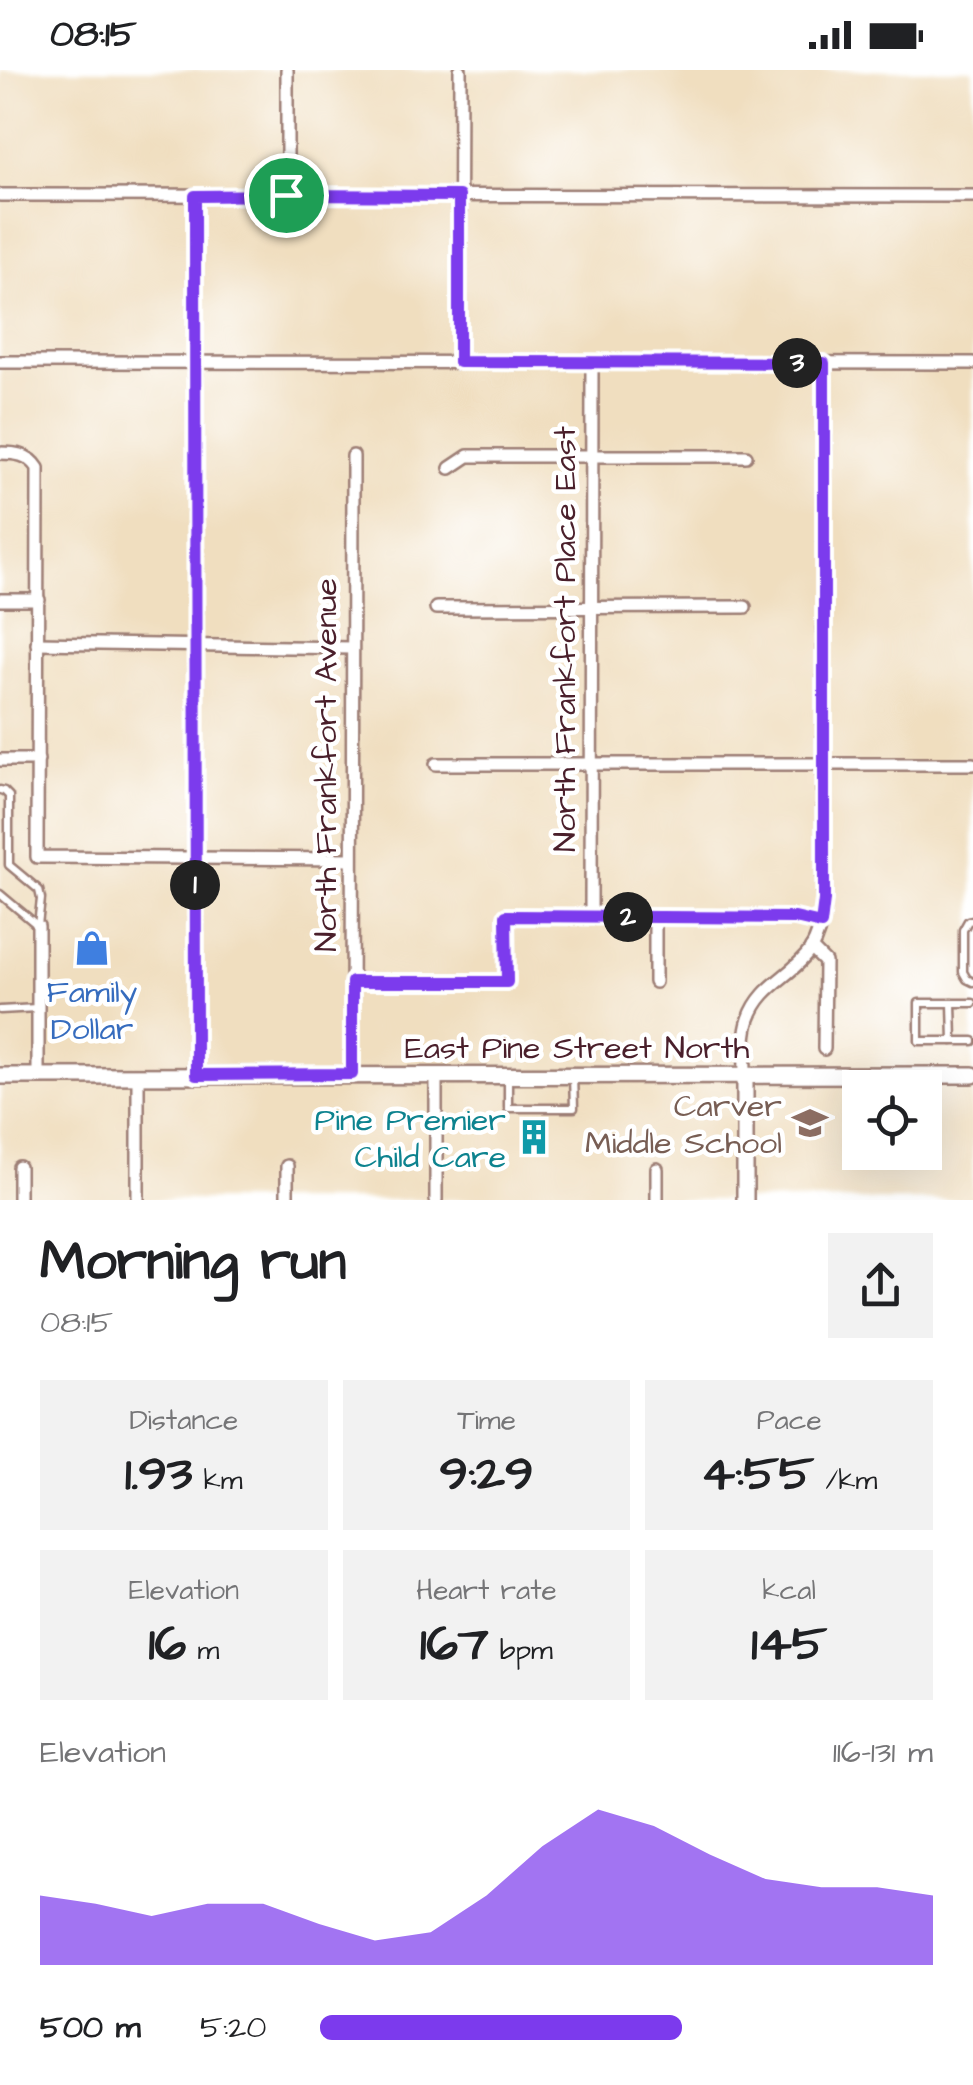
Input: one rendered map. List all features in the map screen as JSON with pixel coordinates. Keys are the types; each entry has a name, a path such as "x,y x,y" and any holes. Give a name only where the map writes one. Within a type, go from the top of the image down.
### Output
{"main road":[{"path":"745,1075 745,1200"},
{"name":"East Pine Street North","path":"0,1076 973,1075"}],"street":[{"path":"286,195 287,70"},
{"path":"459,362 460,70"},
{"path":"0,195 973,196"},
{"path":"195,196 196,1075"},
{"path":"0,362 973,363"},
{"name":"North Frankfort Place East","path":"590,916 592,362"},
{"path":"745,1075 746,1034 755,1005 808,952 821,924 824,900 824,363"},
{"path":"0,453 27,457 38,468 37,857 351,859"},
{"name":"North Frankfort Avenue","path":"352,1074 353,456"},
{"path":"450,468 468,456 746,456"},
{"path":"0,600 38,600"},
{"path":"436,608 745,607"},
{"path":"37,644 351,648"},
{"path":"0,760 38,760"},
{"path":"436,764 973,764"},
{"path":"352,982 507,982 506,916 795,918 821,924"},
{"path":"654,982 655,917"},
{"path":"38,926 38,1076"},
{"path":"808,952 825,962 824,1050"},
{"path":"138,1074 138,1200"},
{"path":"436,1075 436,1200"},
{"path":"286,1166 287,1200"},
{"path":"18,1168 19,1200"},
{"path":"657,1168 657,1200"}],"lane":[{"path":"0,790 9,796 8,865 39,890 38,926"},
{"path":"0,894 38,926"},
{"path":"973,920 963,930 963,972 973,982"},
{"path":"973,1003 919,1003 919,1041 973,1041"},
{"path":"952,1003 952,1041"},
{"path":"0,1010 37,1008"},
{"path":"508,1074 508,1108 574,1108 573,1074"}],"place":[{"name":"Family Dollar","path":"92,948"},
{"name":"Carver Middle School","path":"810,1123"},
{"name":"Pine Premier Child Care","path":"534,1137"}],"route":[{"path":"286,195 459,196 459,362 824,363 821,924 795,918 506,916 507,982 352,982 352,1074 196,1075 195,196 286,195"}]}
